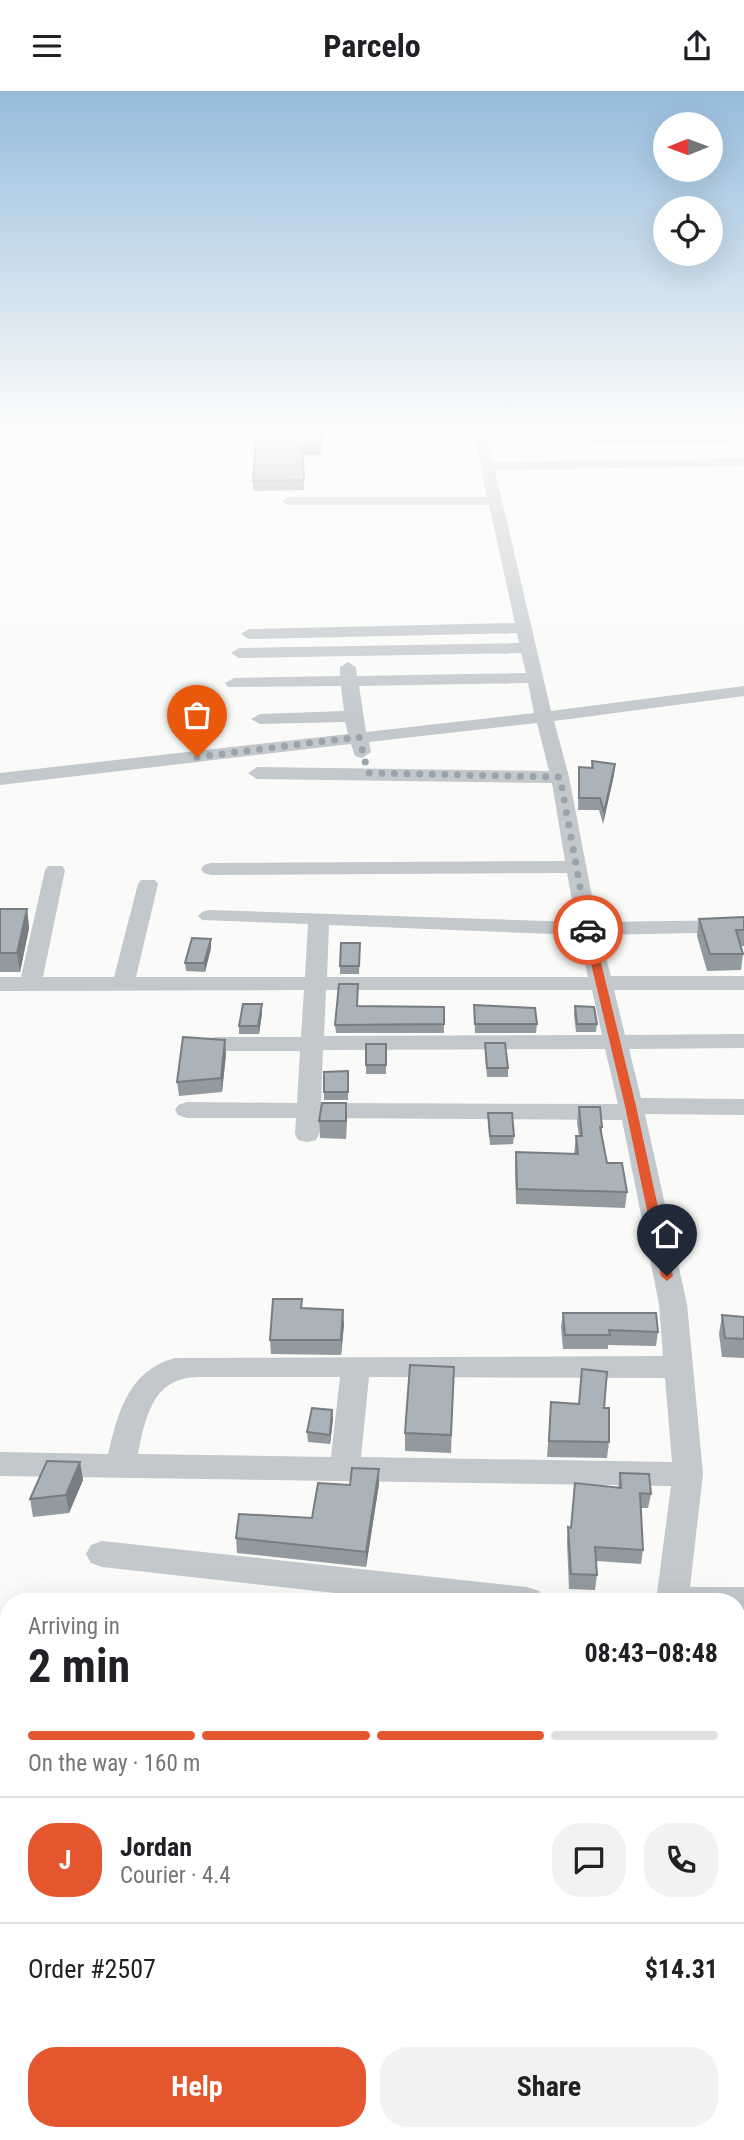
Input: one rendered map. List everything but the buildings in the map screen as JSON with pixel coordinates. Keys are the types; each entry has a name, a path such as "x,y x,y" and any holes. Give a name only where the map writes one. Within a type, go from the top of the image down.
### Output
{"street":[{"path":"502,529 560,777 588,929 631,1109 673,1304 688,1475 673,1593"},
{"path":"248,634 349,632 526,638"},
{"path":"349,632 347,682 368,773"},
{"path":"239,653 348,650 526,638"},
{"path":"233,683 535,678"},
{"path":"0,779 544,717 744,691"},
{"path":"260,719 353,716"},
{"path":"257,773 560,777"},
{"path":"212,869 576,867"},
{"path":"30,985 55,870"},
{"path":"123,985 148,884"},
{"path":"209,916 588,929 744,926"},
{"path":"308,1123 310,1043 319,918"},
{"path":"0,984 744,983"},
{"path":"216,1044 744,1041"},
{"path":"187,1110 308,1123 631,1109 744,1107"},
{"path":"120,1466 131,1421 153,1380 167,1370 228,1366 679,1367"},
{"path":"345,1469 356,1366"},
{"path":"0,1464 688,1475"},
{"path":"102,1555 453,1593"}],"way so far":[{"path":"197,757 359,737 368,773 560,777 588,930"}],"route":[{"path":"588,930 631,1106 667,1276"}]}
